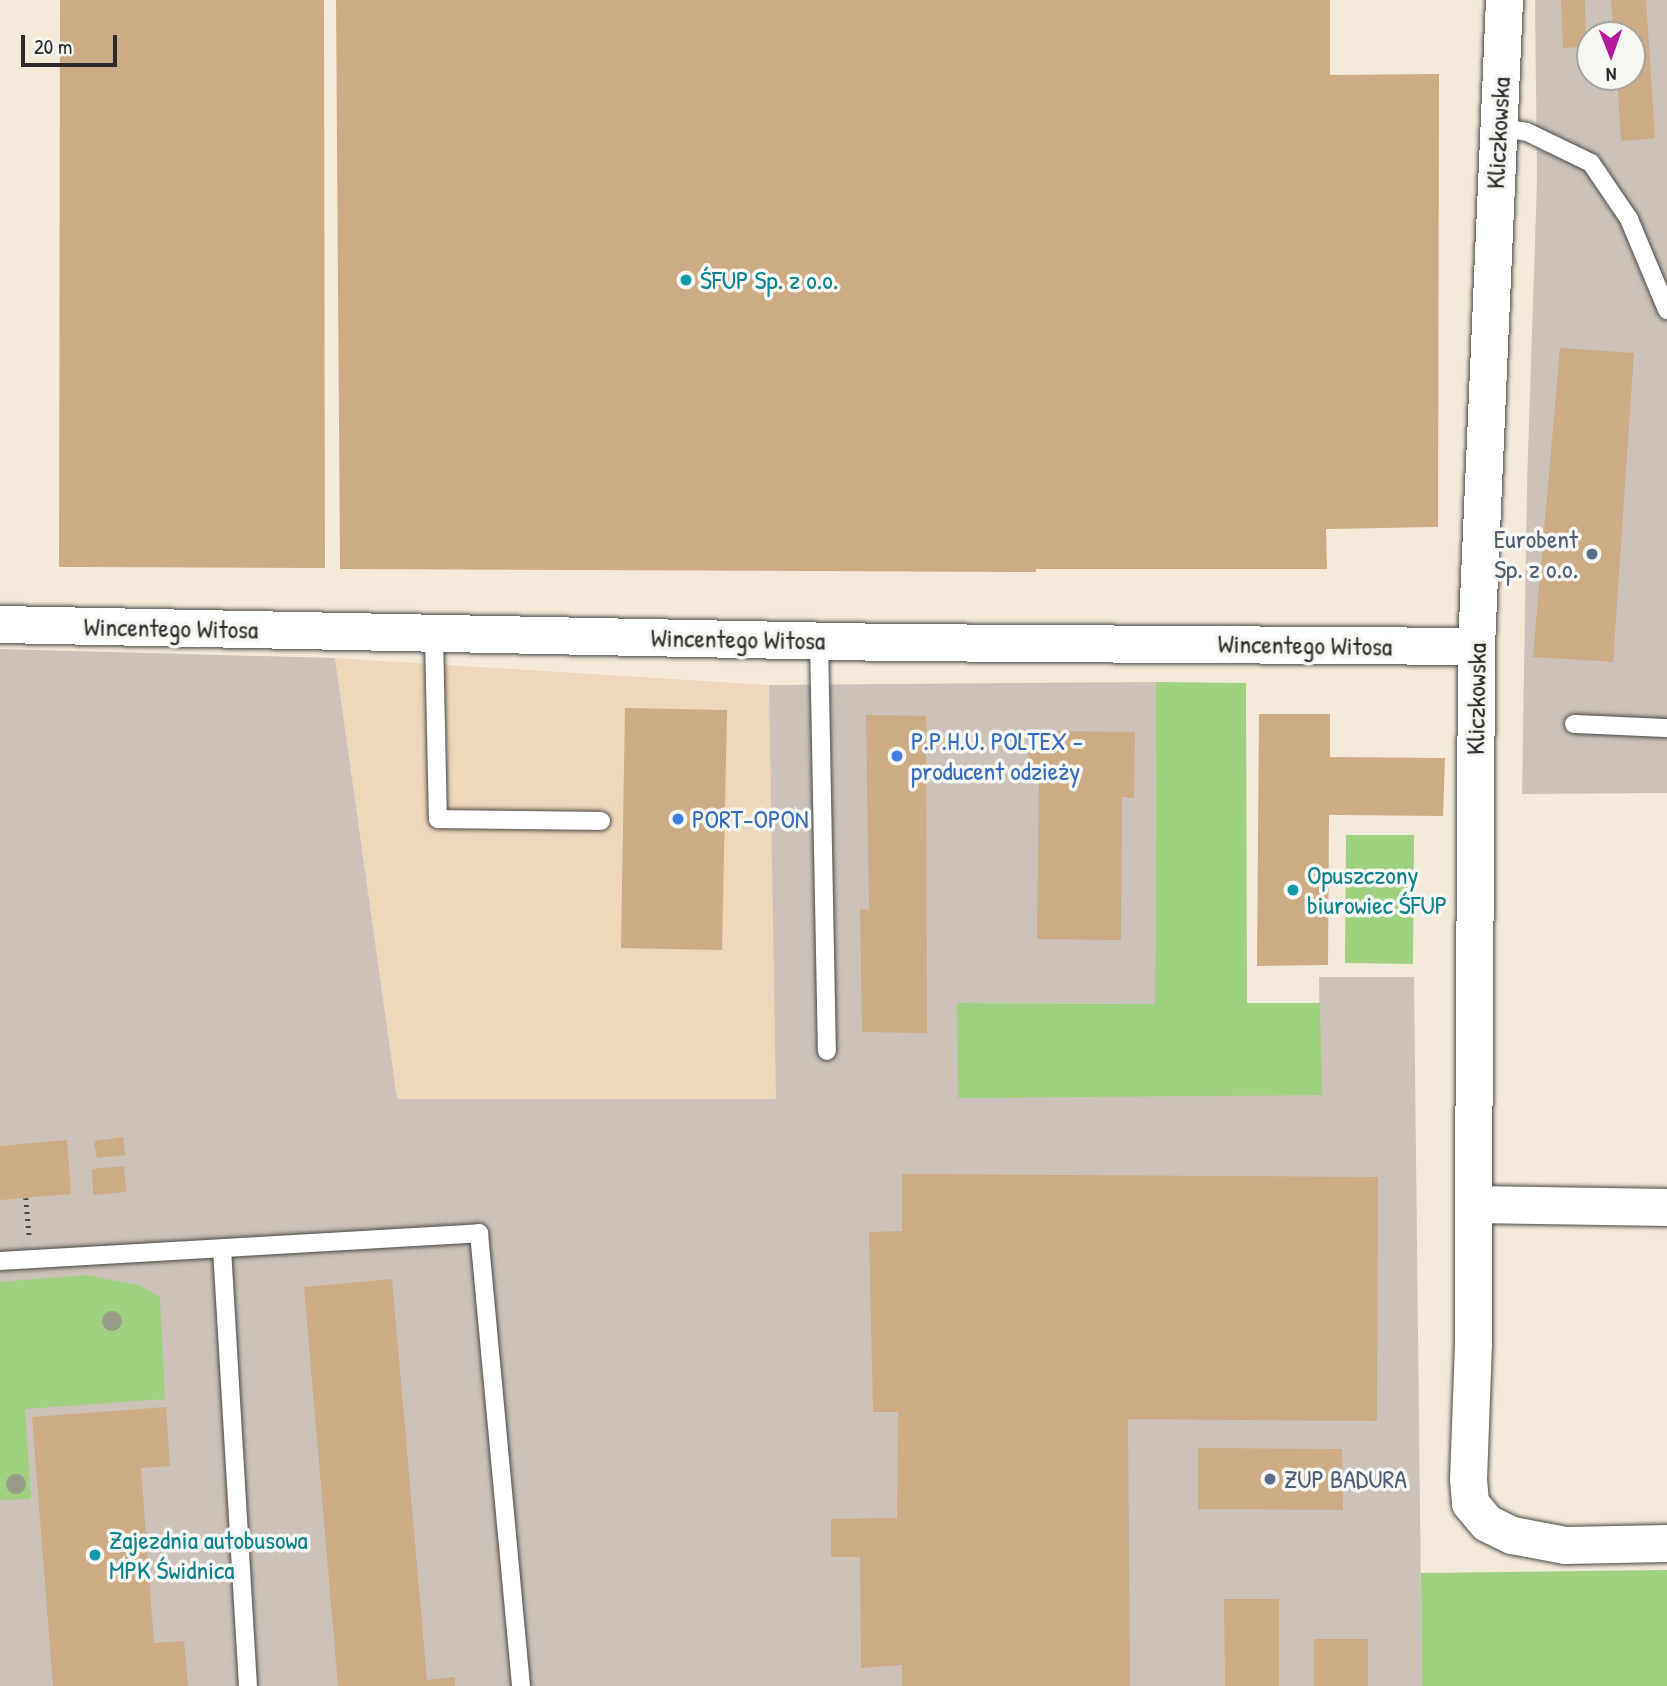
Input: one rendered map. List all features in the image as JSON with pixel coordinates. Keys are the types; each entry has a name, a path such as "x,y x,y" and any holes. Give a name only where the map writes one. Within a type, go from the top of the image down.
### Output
{"street":[{"name":"Kliczkowska","path":"1504,0 1496,127 1493,328 1476,646 1473,1343 1468,1479 1470,1503 1488,1523 1512,1535 1564,1545 1667,1543"},
{"name":"Wincentego Witosa","path":"0,624 819,640 1476,646"},
{"path":"1473,1204 1667,1207"}],"lane":[{"path":"1496,127 1527,132 1591,163 1629,219 1667,310"},
{"path":"434,634 438,818 601,821"},
{"path":"819,640 827,1051"},
{"path":"1574,724 1667,728"},
{"path":"0,1261 479,1233 521,1686"},
{"path":"222,1249 248,1686"}],"path":[{"path":"26,1198 30,1245"}],"shaded area":[{"path":"1535,0 1667,0 1667,793 1522,794 1527,484 1537,180"},
{"path":"0,649 335,658 397,1099 776,1099 769,685 1156,682 1155,1004 957,1003 1321,1095 1319,977 1414,977 1422,1686 0,1686"},
{"path":"335,658 769,685 777,1099 396,1099"}],"green space":[{"path":"1156,682 1246,683 1247,1003 1320,1003 1322,1095 958,1098 957,1003 1155,1004"},
{"path":"1346,835 1414,835 1413,964 1345,963"},
{"path":"85,1275 138,1285 160,1297 165,1399 25,1409 31,1499 0,1500 0,1282"},
{"path":"1667,1570 1667,1686 1422,1686 1421,1573"}],"building":[{"path":"60,0 324,0 325,568 59,567"},
{"name":"ŚFUP Sp. z o.o.","path":"336,0 1330,0 1330,75 1439,74 1438,527 1326,529 1327,569 1036,569 1036,572 340,569"},
{"path":"1561,0 1585,0 1585,21 1576,21 1576,47 1563,48"},
{"path":"1611,0 1646,0 1655,138 1621,141 1618,91 1646,91 1646,21 1613,21"},
{"path":"1560,348 1634,353 1613,662 1533,657"},
{"path":"625,708 727,710 722,950 621,948"},
{"name":"Opuszczony biurowiec ŚFUP","path":"1259,714 1330,714 1330,757 1445,758 1443,816 1329,815 1328,965 1257,966"},
{"path":"866,715 926,716 927,1033 862,1032 860,909 869,910"},
{"path":"1038,731 1135,732 1134,798 1122,797 1121,940 1037,939 1039,764 1028,764 1029,744"},
{"path":"123,1137 125,1155 97,1158 94,1141"},
{"path":"67,1140 71,1194 0,1200 0,1146"},
{"path":"124,1166 126,1192 93,1195 92,1169"},
{"path":"902,1174 1378,1177 1377,1421 1128,1419 1130,1686 902,1686 902,1665 861,1668 860,1557 831,1557 831,1519 897,1518 898,1412 873,1412 869,1232 902,1231"},
{"path":"392,1279 427,1680 455,1677 455,1686 338,1686 304,1287"},
{"name":"Zajezdnia autobusowa MPK Świdnica","path":"166,1407 170,1466 141,1468 154,1643 184,1641 188,1686 53,1686 32,1417"},
{"name":"ZUP BADURA","path":"1198,1448 1342,1449 1343,1510 1198,1509"},
{"path":"1224,1599 1279,1599 1279,1686 1225,1686"},
{"path":"1314,1639 1368,1639 1368,1686 1314,1686"}],"place":[{"name":"ŚFUP Sp. z o.o.","path":"686,280"},
{"name":"Eurobent Sp. z o.o.","path":"1592,554"},
{"name":"P.P.H.U. POLTEX - producent odzieży","path":"897,756"},
{"name":"PORT-OPON","path":"678,819"},
{"name":"Opuszczony biurowiec ŚFUP","path":"1293,890"},
{"name":"ZUP BADURA","path":"1270,1479"},
{"name":"Zajezdnia autobusowa MPK Świdnica","path":"95,1555"}]}
